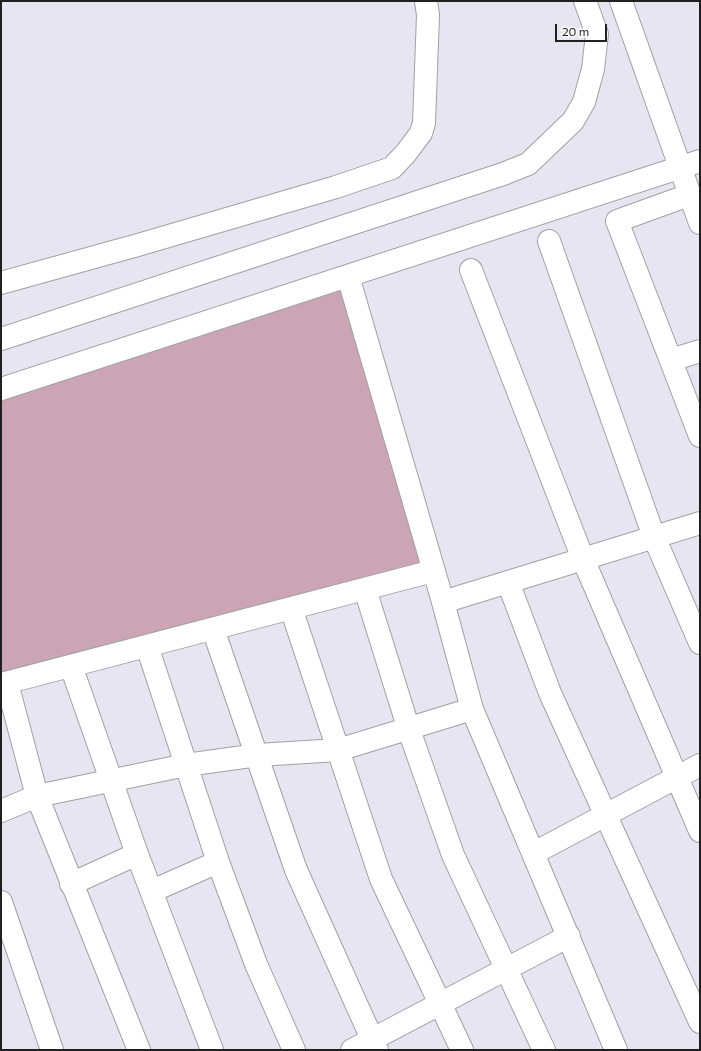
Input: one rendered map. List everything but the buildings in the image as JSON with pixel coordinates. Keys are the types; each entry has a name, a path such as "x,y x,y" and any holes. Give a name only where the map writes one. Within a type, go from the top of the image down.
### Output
{"street":[{"path":"1,283 145,243 336,187 392,168 406,154 421,133 424,123 428,16 426,1"},
{"path":"1,339 496,176 528,164 573,121 584,102 593,69 597,34 585,1"},
{"path":"621,1 679,168 700,223"},
{"path":"1,389 700,161"},
{"path":"689,195 617,220 700,436"},
{"path":"549,241 654,537 700,643"},
{"path":"471,270 583,559 700,831"},
{"path":"348,276 443,602 472,710 534,853 616,1050"},
{"path":"671,360 700,351"},
{"path":"443,602 700,523"},
{"path":"139,1050 71,884 37,796 4,683 434,571"},
{"path":"508,582 550,692 700,1022"},
{"path":"365,589 408,730 453,855 544,1050"},
{"path":"291,608 381,879 462,1050"},
{"path":"213,629 258,755 296,870 375,1045"},
{"path":"147,646 218,862 256,964 294,1050"},
{"path":"71,666 137,854 212,1050"},
{"path":"1,811 37,796 186,765 258,755 338,750 472,710"},
{"path":"534,853 700,765"},
{"path":"71,884 137,854"},
{"path":"152,891 218,862"},
{"path":"1,902 52,1050"},
{"path":"352,1050 375,1045 440,1004 569,936"}],"shaded area":[{"path":"348,276 433,571 1,684 1,390"}]}
